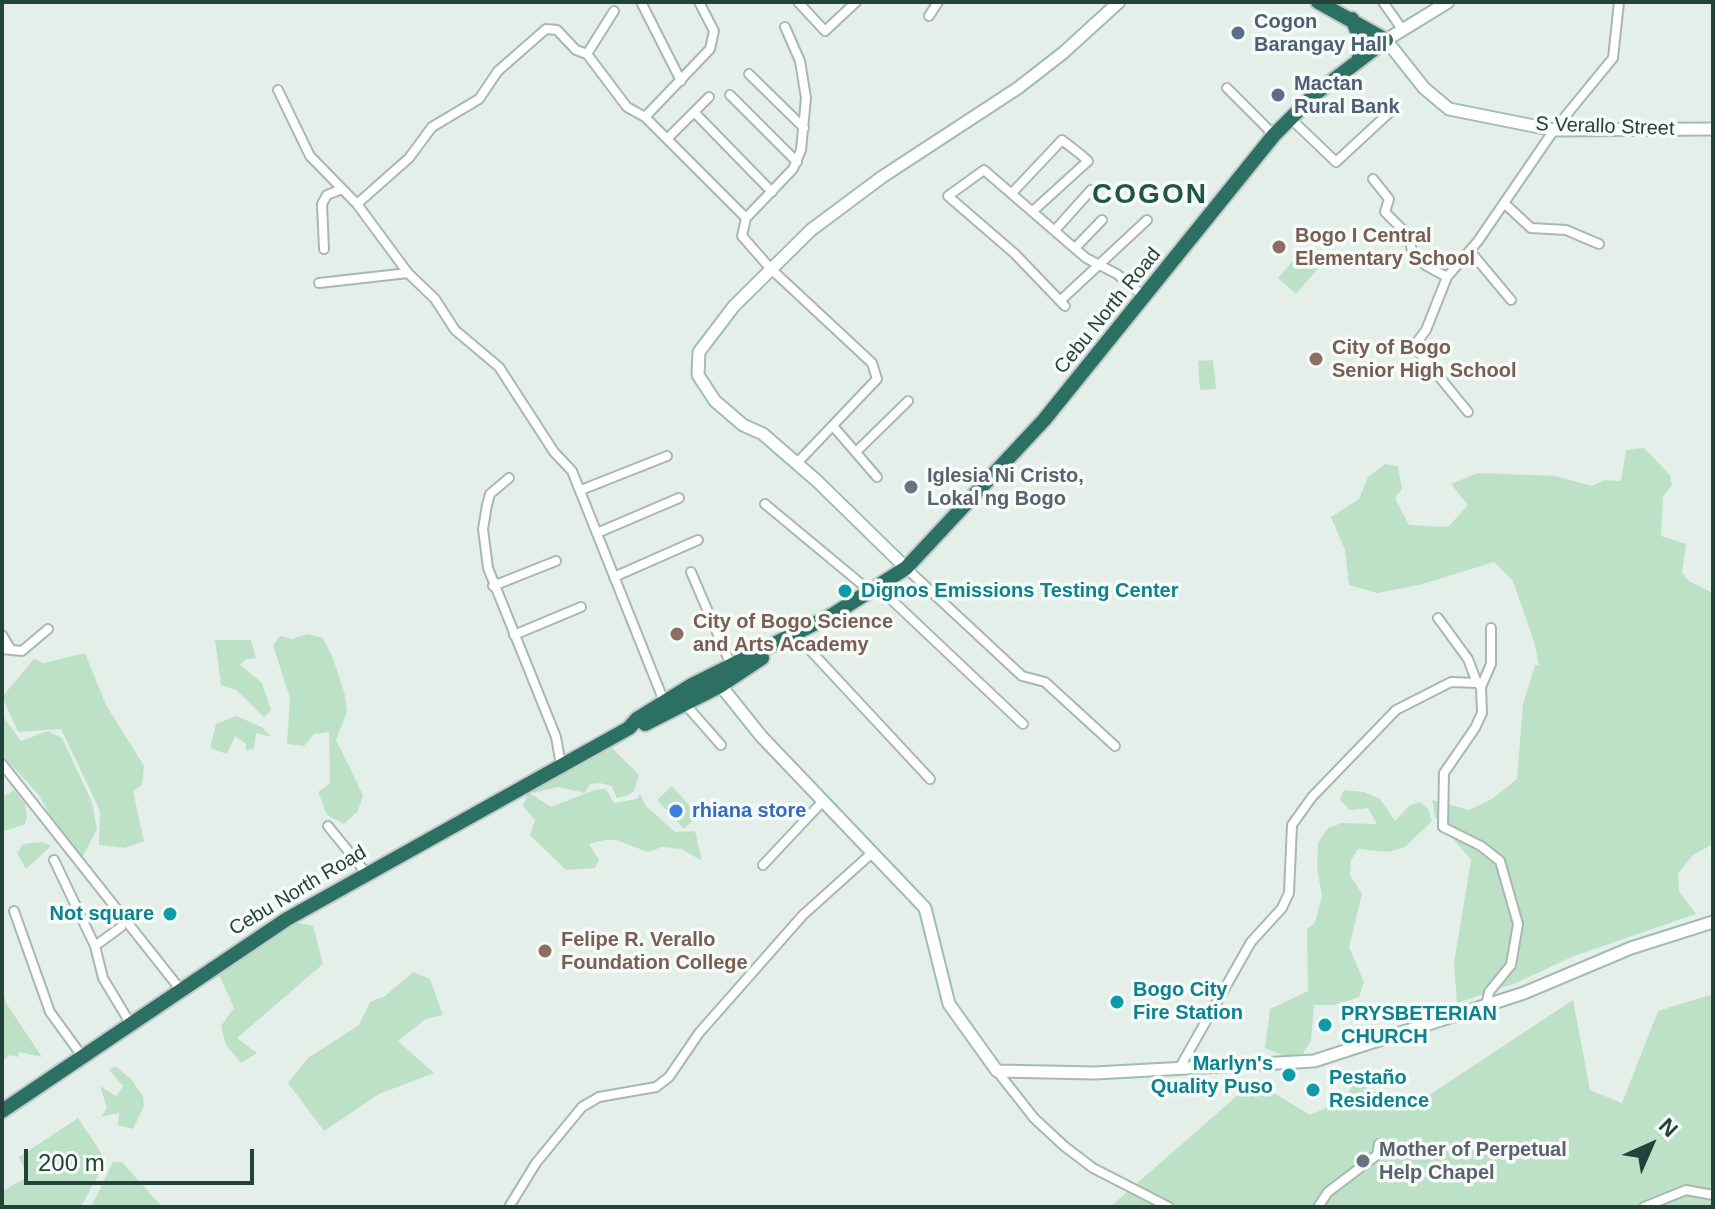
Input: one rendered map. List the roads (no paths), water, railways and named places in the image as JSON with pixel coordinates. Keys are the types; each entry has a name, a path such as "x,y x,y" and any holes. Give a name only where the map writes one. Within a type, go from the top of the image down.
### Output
{"highway":[{"path":"1318,2 1386,40"},
{"path":"1352,19 1361,40 1359,58"},
{"name":"Cebu North Road","path":"2,1111 287,919 792,638 875,590 906,568 1044,420 1274,135 1359,58 1386,40"},
{"name":"Cebu North Road","path":"716,680 731,665 792,638"},
{"name":"Cebu North Road","path":"666,707 685,704 701,688"}],"main road":[{"path":"906,568 797,463 763,434 730,416 704,388 698,375 699,352 706,339 770,268 811,230 882,177 1063,53 1119,2"},
{"path":"1386,40 1448,2"},
{"name":"S Verallo Street","path":"1386,40 1424,88 1449,109 1554,130 1713,129"},
{"path":"716,680 925,908 949,1004 997,1071 1095,1073 1314,1061 1485,1006 1631,948 1713,922"}],"street":[{"path":"641,2 681,81"},
{"path":"645,117 710,49 714,31 699,2"},
{"path":"798,2 825,31 856,2"},
{"path":"929,16 938,2"},
{"path":"1383,2 1402,29"},
{"path":"1468,412 1414,346 1426,330 1447,277 1470,251 1554,130 1613,58 1619,2"},
{"path":"587,54 614,11"},
{"path":"785,27 800,61 806,98 804,128 797,162 746,218 742,236 770,268 877,371 877,379 797,463"},
{"path":"357,204 409,158 432,127 479,99 498,71 546,29 557,30 576,50 587,54 627,107 645,117 746,218"},
{"path":"749,74 804,128"},
{"path":"1227,88 1274,135"},
{"path":"278,90 301,143 357,204 408,273 435,299 465,341 499,367 581,490 666,707"},
{"path":"730,95 797,162"},
{"path":"667,139 709,97"},
{"path":"694,112 772,192"},
{"path":"1290,118 1336,162 1390,112"},
{"path":"1012,193 1062,140 1088,161 1034,210"},
{"path":"1145,297 1117,274 1100,267 1075,248 984,170 948,196 1063,303 1100,267 1147,220"},
{"path":"1373,179 1389,199 1385,212 1409,236 1412,251 1425,265 1447,277"},
{"path":"324,249 322,204 327,195 342,189"},
{"path":"1056,229 1091,190"},
{"path":"1504,203 1531,228 1566,230 1599,244"},
{"path":"1075,248 1102,220"},
{"path":"1470,251 1511,300"},
{"path":"319,283 408,273"},
{"path":"858,450 908,401"},
{"path":"833,426 858,450 877,477"},
{"path":"581,490 667,456"},
{"path":"509,478 490,494 483,529 493,586 556,737 561,765"},
{"path":"597,533 679,498"},
{"path":"765,504 875,590 1023,724"},
{"path":"614,577 698,540"},
{"path":"493,586 556,561"},
{"path":"906,568 1022,676 1045,682 1115,746"},
{"path":"691,572 731,665"},
{"path":"514,635 581,607"},
{"path":"1438,618 1468,659 1479,685 1482,713 1444,773 1443,827 1481,846 1500,861 1518,924 1511,965 1507,964 1493,981 1485,1006"},
{"path":"1479,685 1491,664 1491,628"},
{"path":"2,635 6,648 22,651 48,629"},
{"path":"792,638 930,779"},
{"path":"1180,1067 1251,942 1282,908 1289,893 1292,825 1312,797 1396,710 1451,682 1479,685"},
{"path":"685,704 721,745"},
{"path":"2,764 180,989"},
{"path":"763,865 824,800"},
{"path":"328,826 366,873"},
{"path":"509,1207 536,1163 582,1107 599,1097 656,1087 669,1077 699,1033 803,915 872,853"},
{"path":"54,860 95,946 103,978 130,1023"},
{"path":"14,911 50,1012 82,1056"},
{"path":"95,946 121,927"},
{"path":"997,1071 1034,1118 1064,1146 1093,1168 1169,1207"},
{"path":"1318,1207 1328,1192 1377,1155 1379,1144"},
{"path":"1647,1206 1686,1190 1713,1195"}],"place":[{"name":"Cogon Barangay Hall","path":"1238,33"},
{"name":"Mactan Rural Bank","path":"1278,95"},
{"name":"Bogo I Central Elementary School","path":"1279,247"},
{"name":"City of Bogo Senior High School","path":"1316,359"},
{"name":"Iglesia Ni Cristo, Lokal ng Bogo","path":"911,487"},
{"name":"Dignos Emissions Testing Center","path":"845,591"},
{"name":"City of Bogo Science and Arts Academy","path":"677,634"},
{"name":"rhiana store","path":"676,811"},
{"name":"Not square","path":"170,914"},
{"name":"Felipe R. Verallo Foundation College","path":"545,951"},
{"name":"Bogo City Fire Station","path":"1117,1002"},
{"name":"PRYSBETERIAN CHURCH","path":"1325,1025"},
{"name":"Marlyn's Quality Puso","path":"1289,1075"},
{"name":"Pestaño Residence","path":"1313,1090"},
{"name":"Mother of Perpetual Help Chapel","path":"1363,1161"}],"district":[{"name":"COGON","path":"1150,195"}]}
